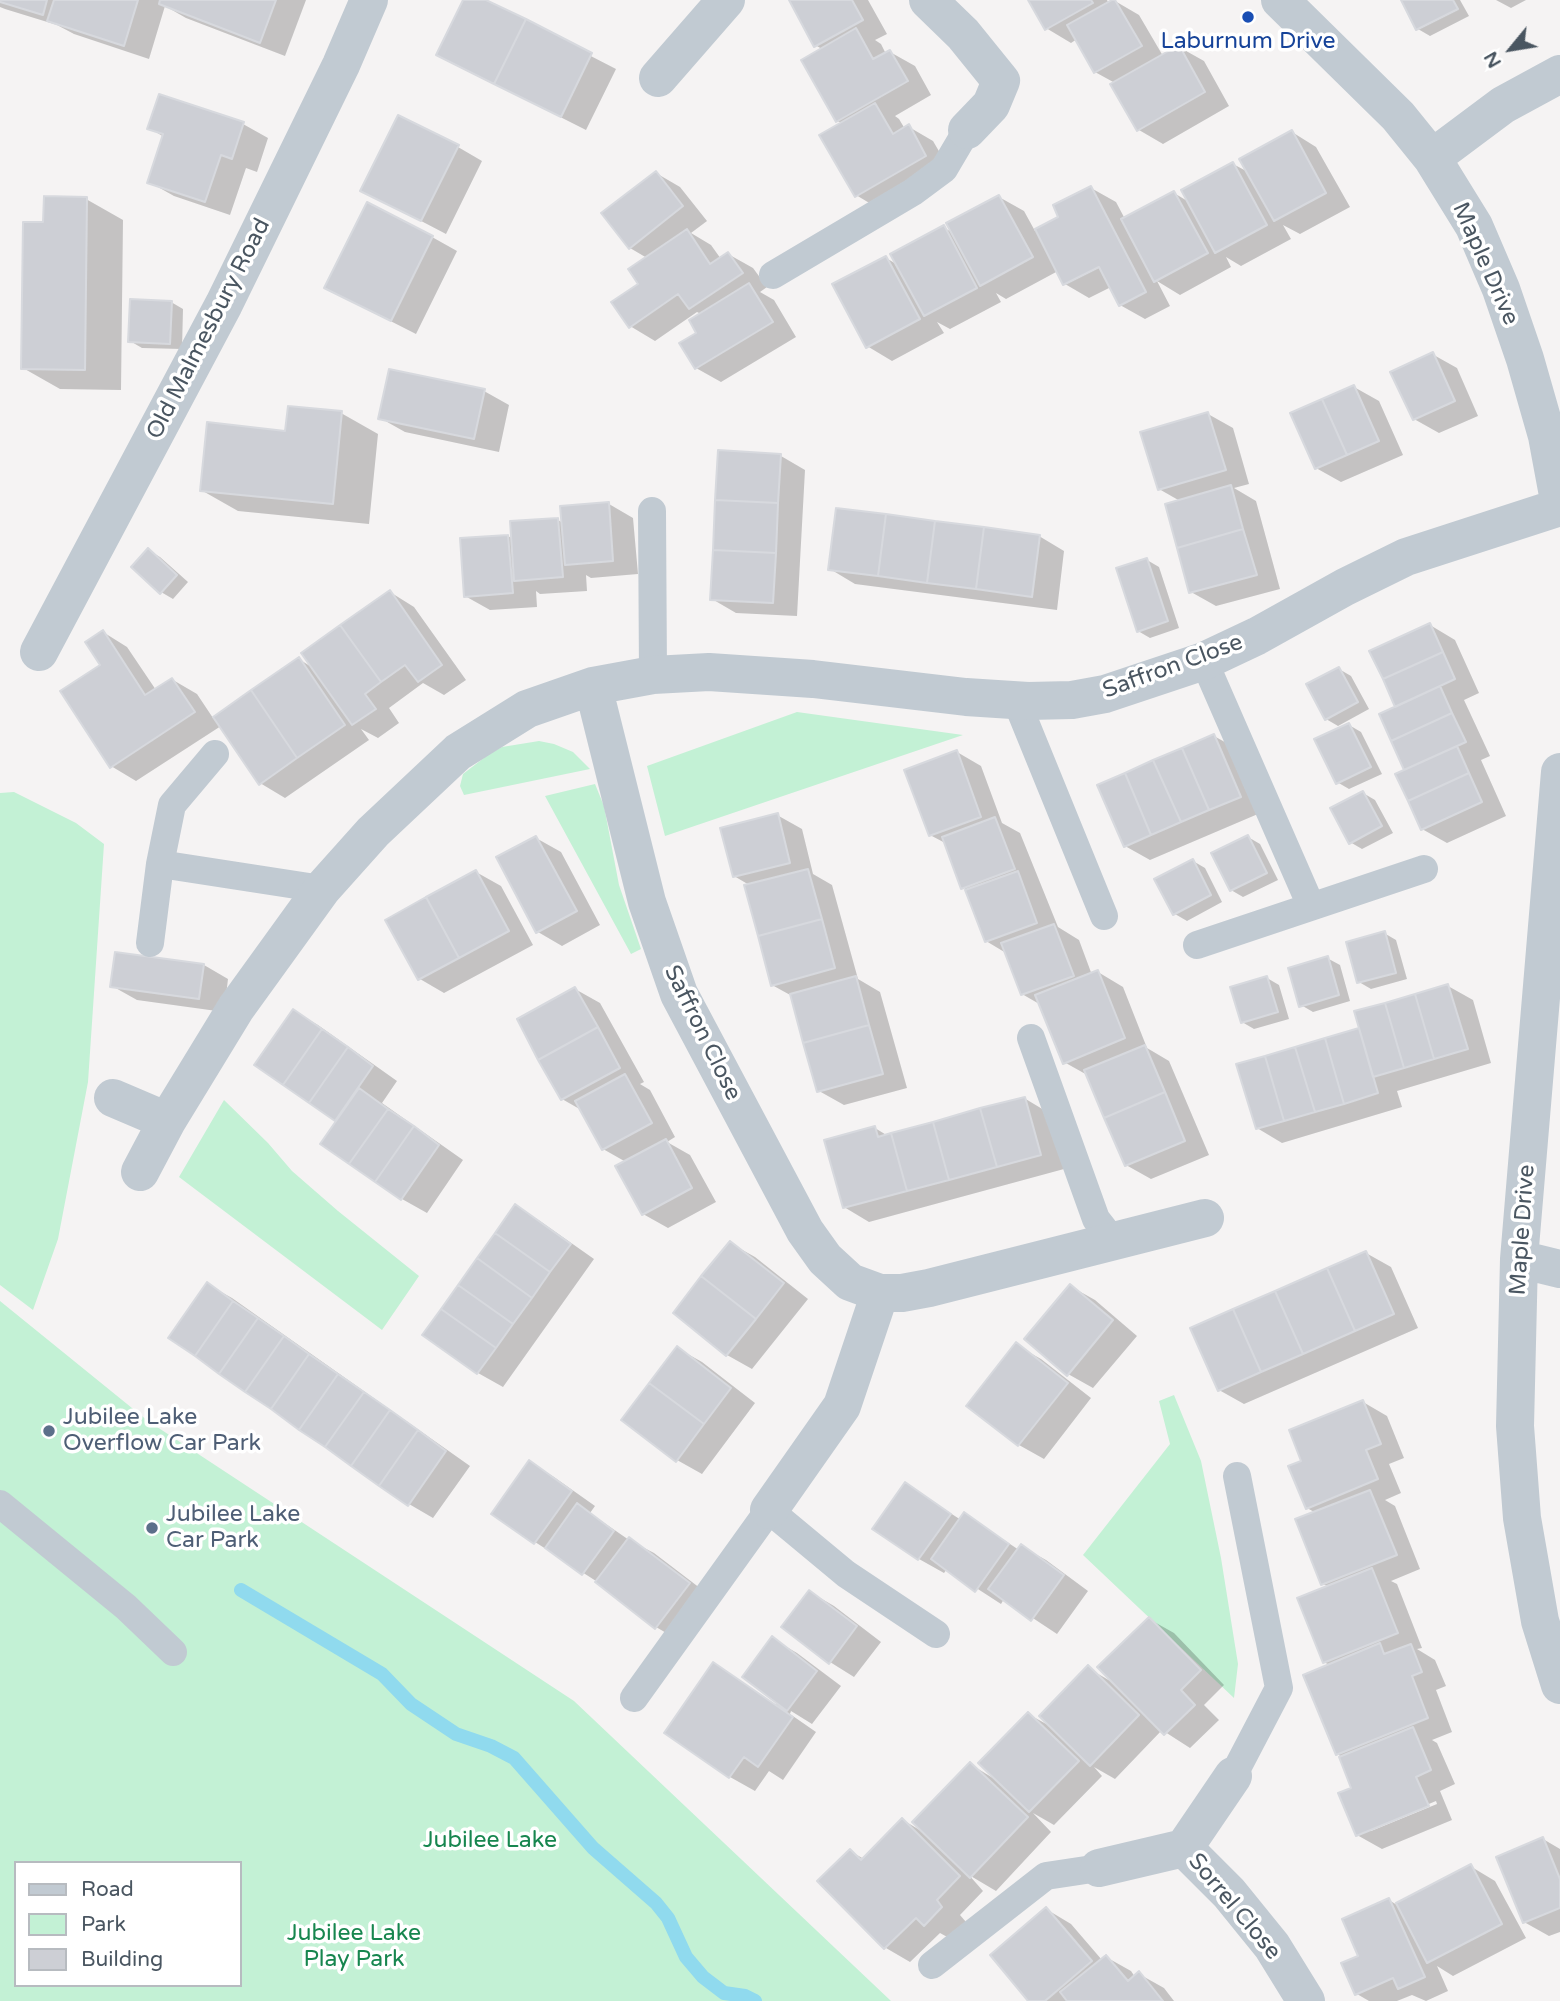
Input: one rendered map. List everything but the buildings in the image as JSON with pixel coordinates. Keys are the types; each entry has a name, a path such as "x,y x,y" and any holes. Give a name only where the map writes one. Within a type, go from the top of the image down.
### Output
{"street":[{"name":"Old Malmesbury Road","path":"39,652 225,304 341,65 369,0"},
{"path":"658,78 726,0"},
{"path":"928,0 963,34 1001,80 991,105 967,130"},
{"name":"Maple Drive","path":"1280,0 1398,116 1432,158 1474,226 1501,289 1525,359 1547,436 1560,507"},
{"path":"1432,158 1503,105 1560,74"},
{"name":"Saffron Close","path":"140,1172 167,1121 236,1008 322,889 373,832 458,752 527,709 593,686 653,675 709,672 813,679 966,697 1016,700 1072,700 1105,694 1204,661 1406,557 1560,507"},
{"name":"Saffron Close","path":"593,686 647,902 679,994 805,1231 825,1259 850,1282 880,1293 902,1293 1205,1218"},
{"name":"Maple Drive","path":"1560,772 1519,1259 1515,1426 1522,1518 1540,1621 1560,1685"},
{"path":"113,1098 167,1121"},
{"path":"1519,1259 1560,1269"},
{"path":"769,1510 842,1406 880,1293"},
{"name":"Sorrel Close","path":"1099,1868 1184,1848 1233,1776"},
{"name":"Sorrel Close","path":"1184,1848 1229,1894 1272,1946 1306,2001"}],"lane":[{"path":"773,275 871,218 944,169 967,130"},
{"path":"652,511 653,675"},
{"path":"1204,661 1311,905"},
{"path":"1016,700 1104,916"},
{"path":"149,943 160,864 172,805 215,754"},
{"path":"160,864 322,889"},
{"path":"1197,945 1424,869"},
{"path":"1031,1038 1096,1219 1114,1242"},
{"path":"1233,1776 1279,1688 1237,1476"},
{"path":"0,1504 126,1606 173,1652"},
{"path":"634,1698 769,1510 846,1574 936,1634"},
{"path":"932,1965 1046,1876 1099,1868"}],"green space":[{"path":"797,712 963,735 665,836 647,766"},
{"path":"539,741 573,752 590,769 464,795 460,786 463,774 489,754 502,747"},
{"path":"595,784 604,806 619,885 641,949 631,954 545,796"},
{"path":"14,792 76,823 104,844 88,1082 58,1239 33,1310 0,1285 0,793"},
{"path":"224,1100 292,1171 419,1276 382,1330 179,1177"},
{"name":"Jubilee Lake","path":"0,1301 148,1421 574,1701 891,2001 0,2001"},
{"path":"1174,1395 1201,1461 1221,1558 1238,1664 1234,1698 1083,1555 1170,1444 1159,1401"}],"waterway":[{"path":"241,1590 382,1674 411,1704 456,1734 491,1746 514,1758 593,1848 656,1903 668,1918 686,1957 703,1977 724,1993 745,1996 755,2001"}],"place":[{"name":"Laburnum Drive","path":"1248,17"},
{"name":"Jubilee Lake Overflow Car Park","path":"49,1431"},
{"name":"Jubilee Lake Car Park","path":"152,1528"}],"park label":[{"name":"Jubilee Lake Play Park","path":"354,1947"}]}
